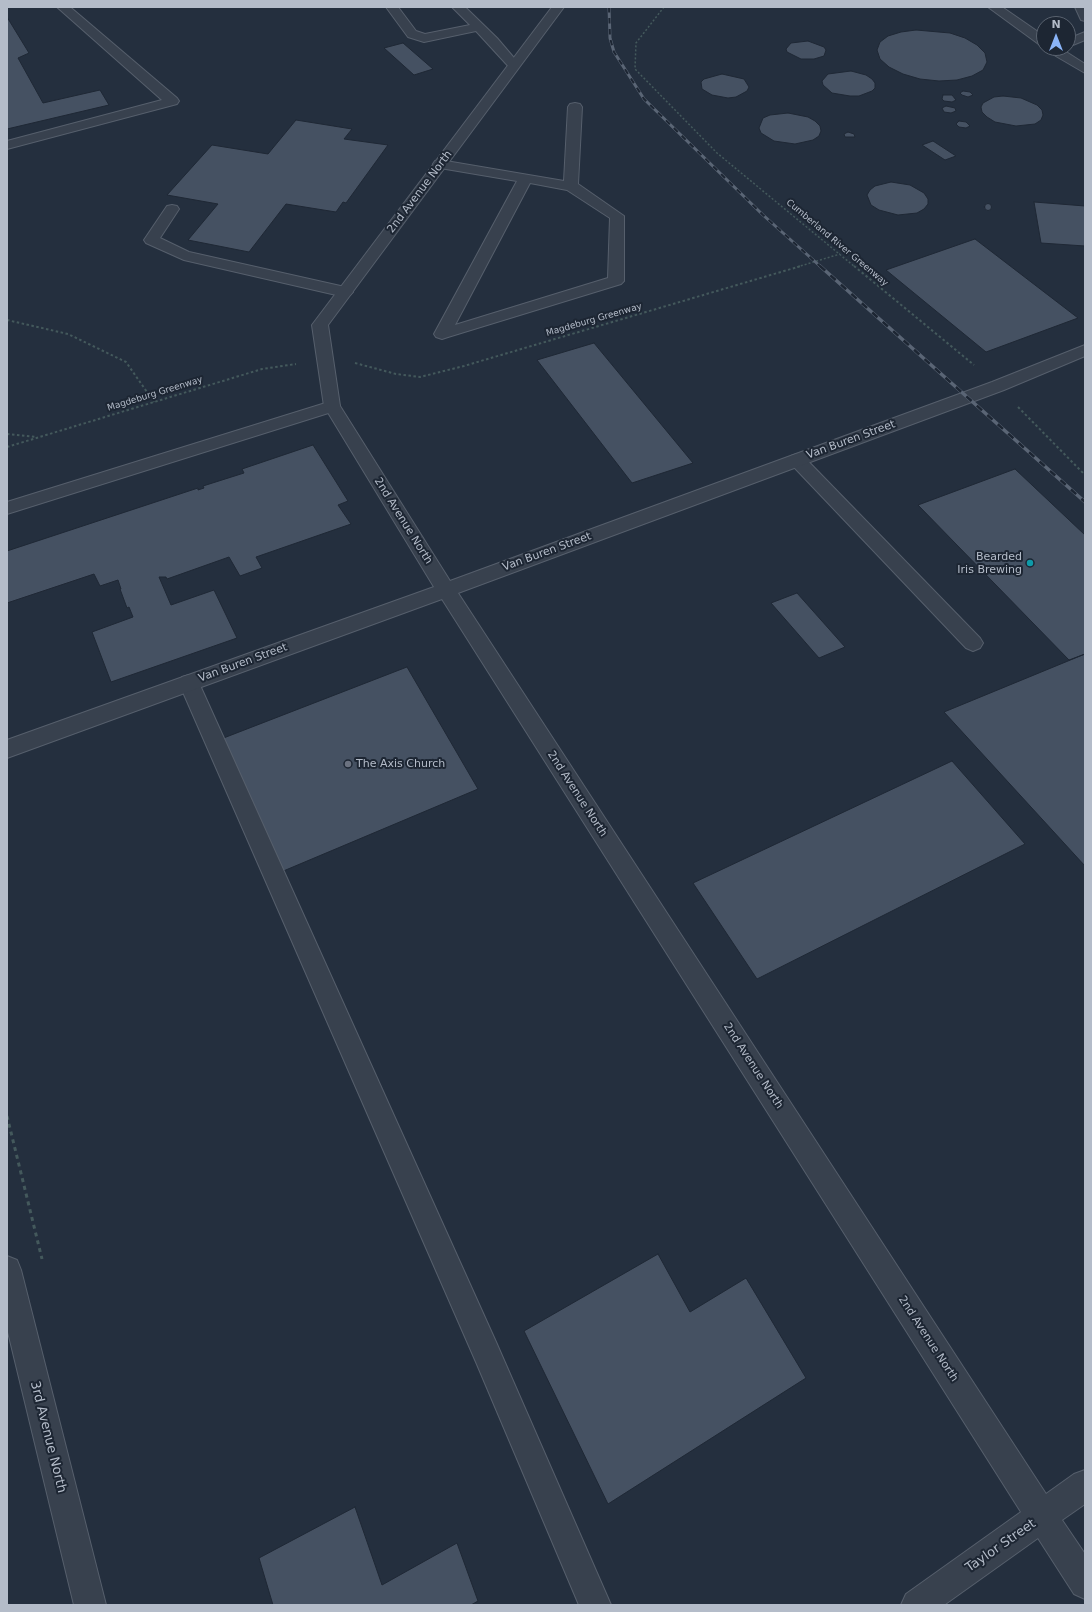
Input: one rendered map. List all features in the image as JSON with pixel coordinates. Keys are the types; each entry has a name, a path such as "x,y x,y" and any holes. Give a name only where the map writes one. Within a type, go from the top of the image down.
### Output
{"street":[{"path":"7,145 172,101 63,7"},
{"path":"392,7 412,34 424,38 479,27"},
{"path":"458,7 479,27 514,65"},
{"name":"2nd Avenue North","path":"558,7 320,325 332,406 446,590 1085,1583"},
{"path":"994,7 1036,36"},
{"path":"1081,7 1085,16"},
{"path":"1066,56 1085,68"},
{"path":"571,186 575,107"},
{"path":"440,164 571,186 617,216 616,281 442,334 525,179"},
{"path":"172,209 151,240 184,255 345,292"},
{"name":"Van Buren Street","path":"7,749 446,590 998,386 1085,350"},
{"path":"7,508 332,406"},
{"path":"797,460 973,643"},
{"path":"189,683 482,1344 595,1605"},
{"name":"3rd Avenue North","path":"7,1270 90,1605"},
{"name":"Taylor Street","path":"917,1605 1085,1486"}],"path":[{"name":"Cumberland River Greenway","path":"664,7 636,43 635,69 717,153 998,386 1085,475"},
{"name":"Magdeburg Greenway","path":"350,362 396,374 420,377 472,364 840,254"},
{"path":"7,320 68,334 126,362 154,402"},
{"name":"Magdeburg Greenway","path":"7,447 262,369 285,364 300,363"},
{"path":"7,434 39,437"},
{"path":"7,1116 44,1266"}],"building":[{"path":"7,17 29,53 18,58 43,103 100,90 109,105 7,129"},
{"path":"916,30 950,33 965,38 977,45 985,53 987,62 983,70 972,76 957,80 939,81 920,79 903,74 889,67 880,59 877,50 880,42 888,36"},
{"path":"808,41 824,47 826,50 824,56 814,59 801,59 787,52 786,49 791,43"},
{"path":"403,43 433,69 414,75 384,48"},
{"path":"851,71 866,75 872,79 875,83 875,88 872,91 859,96 850,96 832,93 823,85 822,81 828,74"},
{"path":"722,74 744,79 749,87 747,91 736,97 728,98 712,95 702,89 701,82 704,79"},
{"path":"963,91 970,92 973,95 968,97 962,95 960,93"},
{"path":"943,95 952,95 956,100 952,102 944,101 942,99"},
{"path":"1003,96 1021,98 1037,105 1042,110 1043,115 1041,120 1035,124 1016,126 995,122 982,112 981,107 983,103 994,97"},
{"path":"946,106 955,108 956,111 951,113 944,112 942,108"},
{"path":"788,113 808,117 815,121 820,126 821,131 819,136 813,140 795,144 774,141 761,133 759,128 763,118 770,115"},
{"path":"296,120 352,129 344,139 388,145 346,203 343,202 336,212 286,204 249,252 188,240 218,204 167,195 212,145 268,154"},
{"path":"959,121 966,122 970,126 966,128 959,127 956,124"},
{"path":"848,132 854,134 855,137 845,137 844,134"},
{"path":"933,141 956,156 945,160 922,145"},
{"path":"891,182 910,185 924,193 928,199 928,204 924,209 917,213 898,215 879,210 871,205 867,195 870,190 875,186"},
{"path":"1034,202 1085,206 1085,246 1041,243"},
{"path":"988,203 991,204 991,210 988,211 985,210 984,207 985,204"},
{"path":"975,239 1078,318 986,352 886,270"},
{"path":"594,343 693,463 632,483 537,360"},
{"path":"313,445 348,501 338,505 351,524 256,557 262,568 240,576 229,557 167,579 166,577 159,577 171,605 214,590 237,638 111,682 92,632 133,617 129,607 127,608 118,580 100,586 94,574 7,603 7,551 198,488 198,490 204,488 203,486 244,473 242,469"},
{"name":"Bearded Iris Brewing","path":"1015,469 1085,535 1085,654 1069,660 918,505"},
{"path":"797,593 845,647 819,658 771,603"},
{"path":"1085,654 1085,866 944,712"},
{"name":"The Axis Church","path":"407,667 478,789 281,872 221,739"},
{"path":"952,761 1025,844 757,979 693,883"},
{"path":"658,1254 690,1312 746,1278 806,1378 608,1504 524,1331"},
{"path":"355,1507 382,1585 457,1543 478,1601 471,1605 273,1605 259,1558"}],"railway":[{"path":"609,7 610,38 614,52 644,99 763,215 821,267"},
{"path":"820,266 1085,502"}],"place":[{"name":"Bearded Iris Brewing","path":"1030,563"},
{"name":"The Axis Church","path":"348,764"}]}
